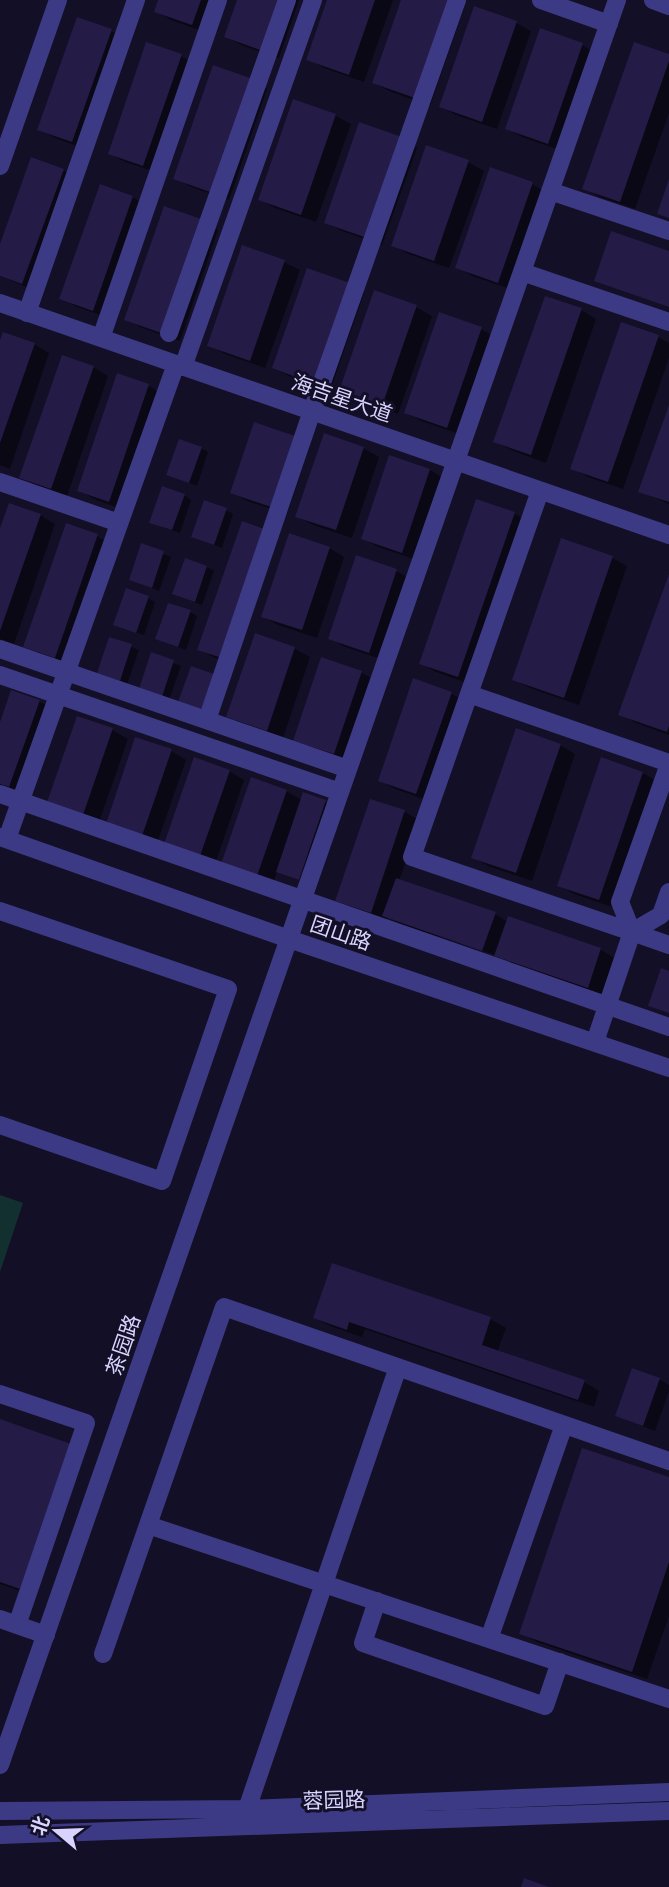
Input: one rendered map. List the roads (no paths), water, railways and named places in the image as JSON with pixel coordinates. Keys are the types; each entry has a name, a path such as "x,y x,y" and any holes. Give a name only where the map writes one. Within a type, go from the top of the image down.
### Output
{"street":[{"path":"13,93 45,0"},
{"path":"0,166 58,0"},
{"path":"27,313 136,0"},
{"path":"101,338 218,0"},
{"path":"169,333 287,0"},
{"path":"4,838 21,801 119,523 313,0"},
{"path":"207,720 312,411 457,0"},
{"path":"541,0 608,24"},
{"name":"茶园路","path":"0,1765 617,0"},
{"path":"653,0 669,6"},
{"path":"550,191 669,231"},
{"path":"522,272 669,322"},
{"name":"海吉星大道","path":"0,303 669,535"},
{"path":"0,482 119,523"},
{"path":"540,491 412,857 669,945"},
{"path":"0,649 348,769"},
{"path":"0,675 340,792"},
{"path":"469,694 669,764 620,902 632,932 595,1042"},
{"path":"0,794 669,1027"},
{"name":"团山路","path":"4,838 289,939 669,1068"},
{"path":"632,932 661,915 669,892"},
{"path":"0,911 228,989 162,1181 0,1125"},
{"path":"103,1654 224,1307 669,1461"},
{"path":"247,1809 398,1367"},
{"path":"0,1394 86,1423 9,1622 46,1635"},
{"path":"489,1639 564,1424"},
{"path":"148,1525 669,1699"},
{"path":"377,1601 363,1643 545,1706 560,1662"},
{"name":"蓉园路","path":"0,1811 247,1809 669,1792"},
{"name":"蓉园路","path":"0,1835 669,1811"}]}
